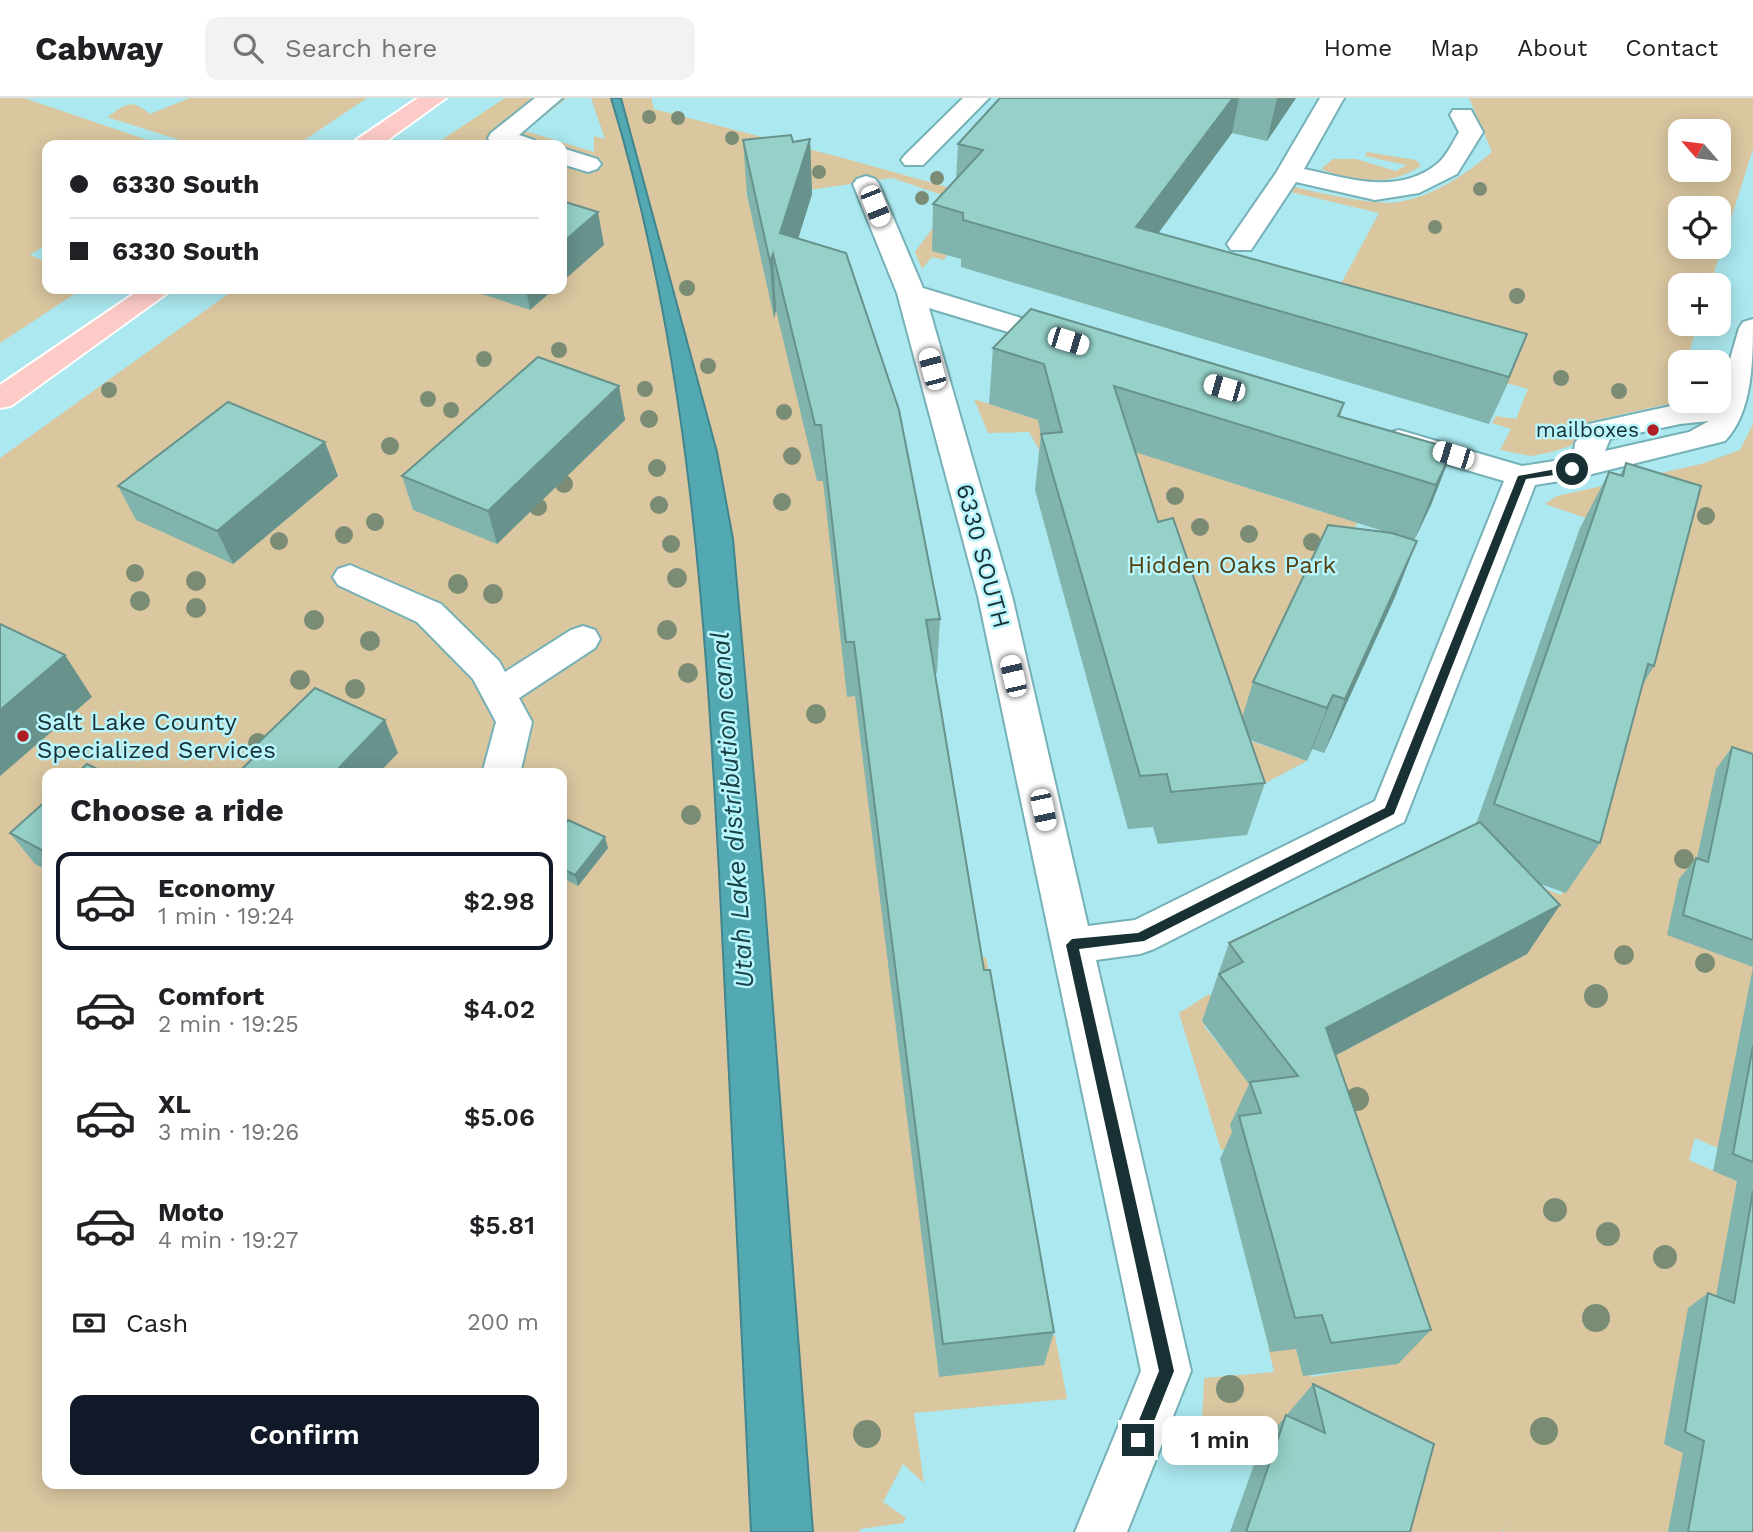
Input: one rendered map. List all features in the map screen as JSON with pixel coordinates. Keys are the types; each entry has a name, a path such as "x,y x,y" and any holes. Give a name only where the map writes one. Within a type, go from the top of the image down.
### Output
{"main road":[{"path":"372,140 435,98"},
{"path":"0,399 152,294"}],"street":[{"path":"507,140 500,138 550,98"},
{"path":"914,160 977,98"},
{"path":"1241,244 1289,173 1332,98"},
{"path":"1289,173 1375,192 1410,188 1448,169 1471,132 1462,115"},
{"path":"567,158 588,164"},
{"name":"6330 SOUTH","path":"866,184 911,293 995,596 1166,1371 1101,1532"},
{"path":"911,293 1094,349"},
{"path":"1373,432 1522,476 1588,465 1591,443 1600,431 1680,414 1729,410 1753,328"},
{"path":"1072,945 1140,937 1390,811 1522,476"},
{"path":"350,577 429,612 486,670 514,723 503,768"},
{"path":"499,694 583,639"}],"green space":[{"path":"0,98 24,98 147,140 42,140 42,247 30,255 42,260 42,294 74,294 0,343"},
{"path":"190,98 367,98 304,140 179,140 107,117 133,104 150,114"},
{"path":"505,98 567,98 525,131 555,140 442,140"},
{"path":"591,98 651,98 654,109 843,158 1335,295 1379,213 1282,190 1286,185 1387,203 1411,199 1436,190 1471,169 1492,152 1469,98 1753,98 1753,149 1731,219 1731,196 1668,196 1668,259 1718,259 1714,273 1668,273 1668,336 1694,336 1690,350 1668,350 1668,404 1597,420 1570,446 1531,456 1500,450 1511,429 1492,423 1496,416 1516,419 1528,389 1294,323 1288,363 1226,345 1231,337 948,253 944,260 932,257 922,269 915,252 954,199 892,178 809,190 746,192 831,504 853,696 919,693 918,679 936,677 946,735 926,737 964,958 986,957 999,1034 947,1376 1032,1363 1029,1343 1055,1335 1067,1399 914,1413 924,1483 903,1464 883,1502 906,1518 903,1523 860,1529 859,1532 0,1532 0,458 228,294 567,294 567,144 594,152 594,136 605,139"},
{"path":"1367,152 1416,160 1421,166 1396,177 1372,181 1321,169 1333,159 1356,159 1396,171 1406,165 1365,156"},
{"name":"Hidden Oaks Park","path":"974,399 1322,512 1377,488 1237,736 1307,761 1235,799 1029,432 988,433"},
{"path":"1753,424 1753,1037 1736,1156 1695,1138 1689,1160 1737,1181 1722,1267 1753,1484 1674,1502 1668,1532 1504,1532 1505,1524 1503,1532 1375,1532 1288,1458 1202,1424 1204,1378 1274,1372 1268,1347 1297,1344 1311,1377 1393,1364 1245,1144 1221,1150 1179,1013 1209,994 1222,1014 1204,1026 1252,1086 1490,867 1561,895 1605,747 1589,519 1545,504 1557,496 1701,464 1740,450"}],"water":[{"name":"Utah Lake distribution canal","path":"611,98 621,98 717,452 733,539 764,890 813,1532 751,1532 719,872 699,579 689,482 658,289 637,193"}],"building":[{"path":"1000,98 1233,98 1136,227 1527,334 1509,377 963,220 963,213 933,204 983,150 958,144"},
{"path":"791,135 793,142 810,139 780,233 846,253 899,410 940,619 926,620 984,970 990,970 1054,1332 943,1344 854,642 846,642 821,425 815,425 773,254 770,262 743,140"},
{"path":"567,203 598,212 567,239"},
{"path":"1031,309 1344,403 1338,416 1453,449 1436,485 1114,386 1158,522 1173,518 1265,783 1171,792 1167,774 1140,776 1041,434 1062,432 1044,364 993,348"},
{"path":"538,357 619,386 488,511 402,476"},
{"path":"228,402 325,442 217,531 118,486"},
{"path":"1626,463 1701,486 1654,666 1648,664 1600,843 1494,804 1609,472 1623,476"},
{"path":"1328,525 1392,533 1417,541 1345,699 1333,695 1327,708 1253,682"},
{"path":"0,624 65,655 0,710"},
{"path":"315,688 385,720 339,768 243,768 261,750 254,747"},
{"path":"1732,747 1753,754 1753,940 1683,915 1696,858 1708,862"},
{"path":"42,804 42,850 10,833"},
{"path":"567,821 605,837 575,875 567,871"},
{"path":"1480,822 1560,905 1326,1028 1431,1330 1331,1343 1322,1315 1295,1318 1239,1116 1261,1113 1250,1082 1298,1076 1219,974 1243,962 1229,943"},
{"path":"1753,1046 1753,1162 1733,1154"},
{"path":"1753,1191 1753,1532 1688,1532 1704,1441 1685,1432 1708,1293 1734,1303"},
{"path":"1313,1384 1434,1444 1410,1532 1246,1532 1286,1415 1325,1433"}],"place":[{"name":"mailboxes","path":"1653,430"},
{"name":"Salt Lake County Specialized Services","path":"23,736"}],"route":[{"path":"1138,1440 1166,1371 1072,945 1140,937 1390,811 1522,476 1572,469"}]}
